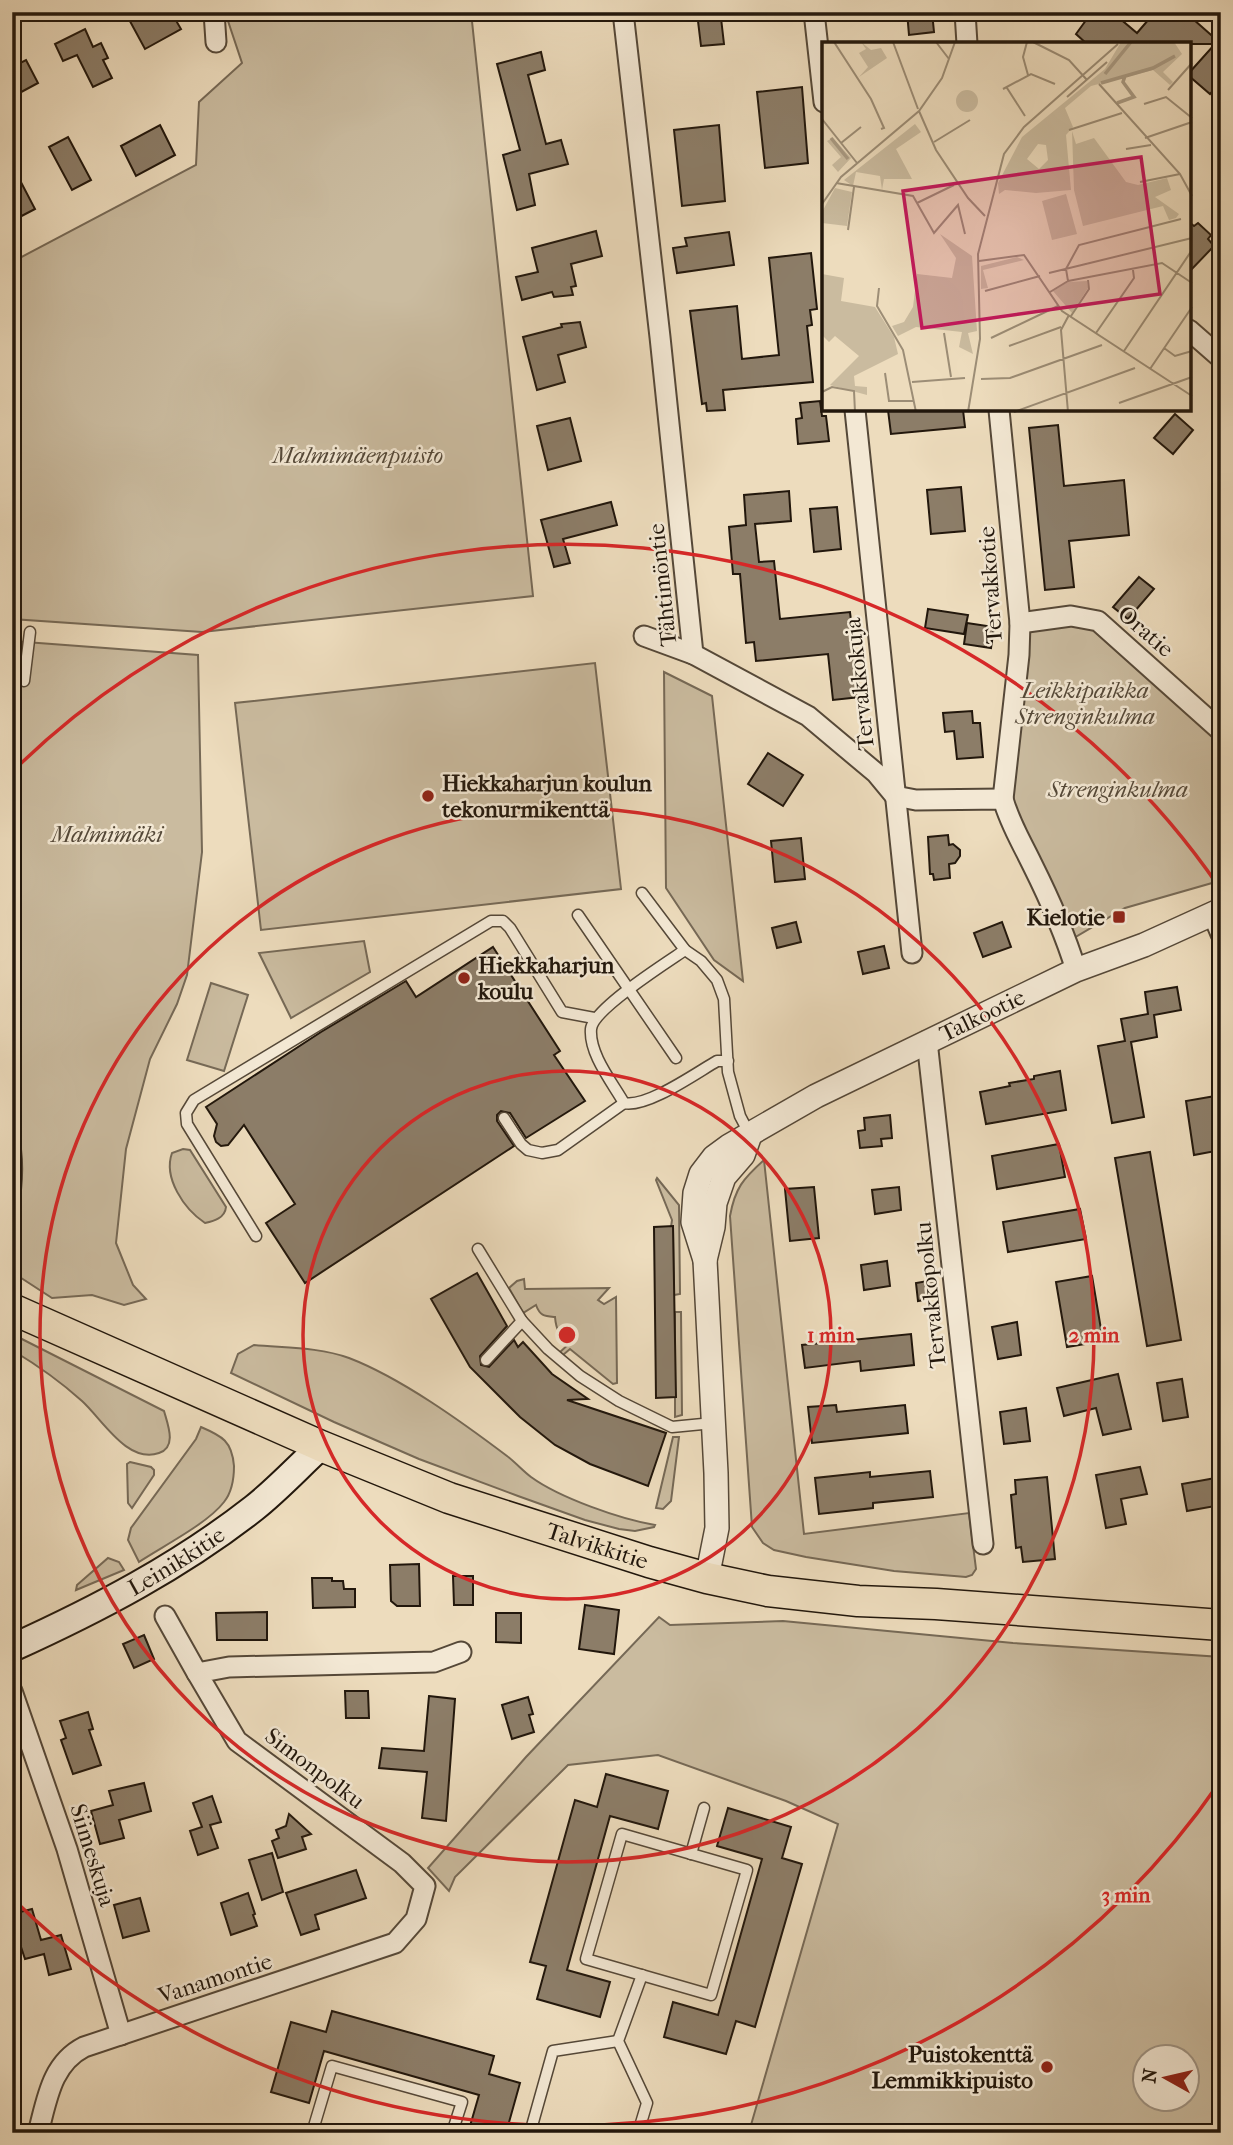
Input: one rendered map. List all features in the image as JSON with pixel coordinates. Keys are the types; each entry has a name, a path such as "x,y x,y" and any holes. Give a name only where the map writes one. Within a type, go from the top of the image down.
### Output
{"main road":[{"name":"Talvikkitie","path":"12,1309 321,1446 449,1498 649,1563 768,1591 858,1601 936,1604 1221,1625"},
{"name":"Leinikkitie","path":"12,1647 75,1619 147,1581 200,1548 256,1506 321,1446"}],"street":[{"path":"214,12 216,42"},
{"name":"Tähtimöntie","path":"623,12 693,654 808,716 876,773 895,796"},
{"path":"814,12 822,84"},
{"path":"965,12 967,42"},
{"path":"1191,332 1221,358"},
{"name":"Tervakkokuja","path":"855,411 912,953"},
{"name":"Tervakkotie","path":"999,411 1020,623 1003,799"},
{"name":"Oratie","path":"1020,623 1071,616 1098,621 1221,731"},
{"path":"644,636 693,654"},
{"path":"895,796 916,800 1003,799 1009,821 1032,863 1070,949 1076,970"},
{"name":"Talkootie","path":"750,1135 816,1096 1076,970 1218,920"},
{"name":"Tervakkopolku","path":"927,1041 983,1544"},
{"path":"707,1578 717,1528 705,1260 713,1227 715,1203 724,1177 743,1155 750,1135"},
{"name":"Simonpolku","path":"165,1616 237,1741 402,1863 425,1886"},
{"path":"197,1673 229,1667 434,1662 461,1653"},
{"name":"Siimeskuja","path":"12,1691 68,1849 121,2035"},
{"name":"Vanamontie","path":"38,2133 56,2073 62,2062 71,2054 395,1943 416,1919 425,1886"}],"lane":[{"path":"24,681 30,632"},
{"path":"642,893 685,950 701,961 716,980 723,999 728,1072 740,1116 750,1135"},
{"path":"579,915 676,1058"},
{"path":"256,1236 187,1124 186,1113 194,1100 491,921 503,921 510,928 562,1012 594,1018"},
{"path":"624,1103 598,1059 592,1041 594,1018 629,989 685,950"},
{"path":"504,1118 528,1150 542,1153 558,1150 624,1103 645,1101 717,1062 728,1060"},
{"path":"12,1130 17,1148 18,1182 12,1211"},
{"path":"478,1249 522,1321 548,1349 580,1376 620,1401 671,1427 714,1423"},
{"path":"486,1360 522,1321"},
{"path":"691,1854 704,1808"},
{"path":"622,1834 691,1854 747,1870 711,1995 586,1959 622,1834"},
{"path":"638,2133 647,2103 618,2041 642,1975"},
{"path":"530,2133 553,2051 618,2041"},
{"path":"312,2133 332,2066 462,2102 452,2133"}],"green space":[{"name":"Malmimäenpuisto","path":"225,12 471,12 533,596 202,632 12,619 12,262 196,165 199,102 242,63"},
{"name":"Strenginkulma","path":"1065,624 1087,627 1100,634 1221,742 1221,876 1212,883 1125,908 1072,939 1010,803 1025,631"},
{"name":"Malmimäki","path":"12,641 198,655 202,852 187,975 177,1004 150,1059 126,1149 116,1243 133,1285 146,1299 124,1305 92,1295 52,1298 12,1272"},
{"name":"Hiekkaharjun koulun tekonurmikenttä","path":"595,663 621,889 261,930 235,703"},
{"path":"664,672 712,696 743,981 714,960 666,888"},
{"path":"364,941 370,972 291,1018 259,953"},
{"path":"211,983 248,995 224,1071 187,1060"},
{"path":"183,1149 190,1150 226,1207 224,1214 215,1220 205,1223 190,1210 177,1192 170,1173 170,1163 172,1153"},
{"path":"764,1160 804,1534 969,1513 976,1569 972,1575 966,1577 894,1571 806,1557 774,1550 763,1543 752,1527 730,1216 734,1198 741,1185"},
{"path":"657,1178 679,1205 680,1294 674,1295 672,1220"},
{"path":"524,1279 525,1289 609,1288 598,1300 604,1304 616,1297 617,1383 613,1384 570,1349 563,1355 560,1352 570,1343 559,1332 555,1317 543,1315 536,1305 523,1313 509,1288"},
{"path":"675,1312 681,1312 682,1415 675,1417"},
{"path":"12,1334 164,1411 170,1435 168,1446 159,1453 147,1455 126,1446 74,1394 12,1350"},
{"path":"254,1345 302,1348 349,1358 389,1377 451,1415 543,1485 591,1507 655,1525 635,1531 585,1520 419,1459 334,1422 231,1373 238,1354"},
{"path":"201,1427 225,1440 231,1451 234,1471 229,1494 207,1518 139,1562 128,1540 131,1528 196,1439"},
{"path":"673,1437 679,1437 671,1501 663,1509 656,1508"},
{"path":"130,1462 154,1470 154,1475 132,1508 128,1503 127,1464"},
{"path":"108,1558 119,1562 124,1570 76,1590 77,1585"},
{"path":"659,1617 670,1625 783,1621 1013,1643 1221,1657 1221,2133 779,2133 751,2125 838,1824 786,1801 658,1755 568,1765 455,1877 449,1891 428,1868 526,1757"}],"building":[{"path":"125,12 171,12 181,29 145,49"},
{"path":"907,12 932,12 934,32 909,35"},
{"path":"1092,12 1112,12 1137,33 1155,12 1185,12 1218,41 1221,37 1221,82 1210,94 1191,78 1191,71 1215,44 1085,42 1076,34"},
{"path":"721,18 724,44 701,46 698,21"},
{"path":"85,29 93,47 101,43 108,58 103,60 112,78 93,87 77,55 63,61 55,44"},
{"path":"541,52 545,70 528,75 546,144 561,140 568,164 529,174 535,205 517,210 503,155 520,150 497,64"},
{"path":"26,60 38,83 12,97 12,67"},
{"path":"802,87 808,163 765,168 757,92"},
{"path":"160,125 175,155 136,176 121,146"},
{"path":"719,125 725,201 682,206 674,130"},
{"path":"68,137 91,180 72,190 49,147"},
{"path":"12,165 35,209 12,221"},
{"path":"1198,223 1211,235 1208,239 1214,246 1191,270 1191,224 1194,226"},
{"path":"596,231 602,256 571,264 576,286 571,287 573,295 554,297 552,292 522,300 516,277 538,272 532,248"},
{"path":"729,232 734,265 677,273 673,248 687,246 685,238"},
{"path":"811,253 817,309 810,310 812,325 807,326 813,382 723,390 725,410 707,411 706,403 702,404 690,311 737,306 742,359 779,355 769,258"},
{"path":"580,322 586,347 558,355 565,382 537,390 523,337 562,327 561,324"},
{"path":"820,401 822,416 826,416 829,441 798,444 796,419 802,418 800,403"},
{"path":"888,411 963,411 965,427 891,434"},
{"path":"1175,414 1193,430 1173,454 1154,438"},
{"path":"570,418 581,461 548,470 537,426"},
{"path":"1058,425 1064,486 1124,480 1129,535 1069,541 1074,587 1045,590 1029,428"},
{"path":"961,487 965,531 931,534 927,490"},
{"path":"789,491 791,521 755,524 759,562 774,561 780,619 850,612 860,697 833,700 828,654 756,661 754,642 746,643 740,574 733,574 729,527 746,525 744,495"},
{"path":"611,502 617,525 563,539 570,563 554,567 541,520"},
{"path":"837,507 841,549 814,552 810,509"},
{"path":"1139,577 1154,589 1128,619 1113,607"},
{"path":"928,609 968,615 964,634 925,628"},
{"path":"967,623 994,627 991,648 964,644"},
{"path":"972,711 973,723 980,723 983,757 957,759 954,731 945,732 943,713"},
{"path":"768,753 803,775 783,806 748,784"},
{"path":"948,835 949,845 953,844 960,850 960,856 955,863 949,864 950,878 934,880 933,874 930,874 928,837"},
{"path":"801,838 805,879 775,882 771,841"},
{"path":"796,922 801,942 777,948 772,928"},
{"path":"1002,922 1011,947 983,957 974,933"},
{"path":"884,946 889,968 863,974 858,952"},
{"path":"493,947 560,1051 554,1055 585,1101 526,1138 510,1113 501,1111 497,1115 497,1121 514,1146 305,1283 266,1223 295,1204 244,1125 228,1145 221,1146 216,1142 214,1136 217,1124 206,1107 321,1032 406,981 416,997"},
{"path":"1177,987 1181,1010 1154,1015 1157,1037 1131,1042 1144,1117 1112,1123 1098,1046 1125,1041 1121,1019 1148,1014 1145,992"},
{"path":"1060,1071 1066,1110 986,1124 980,1092"},
{"path":"1221,1095 1221,1150 1194,1155 1186,1101"},
{"path":"890,1115 892,1138 881,1139 882,1146 860,1148 858,1131 865,1130 864,1118"},
{"path":"1059,1144 1065,1177 997,1189 992,1156"},
{"path":"1150,1152 1181,1340 1147,1346 1115,1158"},
{"path":"814,1187 819,1238 790,1241 785,1189"},
{"path":"899,1187 901,1210 875,1214 872,1190"},
{"path":"1080,1209 1086,1239 1008,1252 1003,1222"},
{"path":"673,1226 676,1397 656,1398 654,1227"},
{"path":"887,1261 890,1286 864,1290 861,1265"},
{"path":"477,1273 507,1326 480,1356 481,1365 489,1367 514,1340 518,1347 523,1342 552,1374 588,1399 567,1400 666,1433 648,1486 590,1464 555,1445 520,1417 470,1367 431,1299"},
{"path":"1092,1276 1103,1341 1067,1347 1056,1282"},
{"path":"934,1280 936,1298 918,1301 916,1283"},
{"path":"1017,1322 1021,1355 998,1359 992,1327"},
{"path":"911,1334 914,1365 861,1371 860,1361 805,1368 802,1345"},
{"path":"1118,1374 1131,1429 1103,1435 1096,1408 1064,1416 1057,1388"},
{"path":"1182,1379 1188,1417 1163,1421 1157,1383"},
{"path":"836,1405 837,1412 905,1405 908,1433 812,1443 808,1407"},
{"path":"1026,1408 1030,1441 1004,1444 1000,1412"},
{"path":"1140,1467 1147,1494 1121,1499 1126,1524 1106,1528 1096,1475"},
{"path":"930,1471 933,1497 873,1503 873,1508 819,1514 815,1478 870,1472 870,1477"},
{"path":"1047,1477 1055,1559 1023,1562 1021,1547 1016,1548 1011,1495 1016,1494 1015,1480"},
{"path":"1221,1477 1221,1505 1187,1511 1182,1484"},
{"path":"419,1564 420,1606 397,1606 391,1601 390,1565"},
{"path":"453,1576 473,1576 473,1605 454,1605"},
{"path":"312,1578 332,1578 332,1581 343,1581 344,1589 355,1589 355,1607 313,1608"},
{"path":"585,1605 619,1610 614,1654 579,1649"},
{"path":"267,1612 267,1640 217,1640 216,1613"},
{"path":"496,1613 521,1613 521,1643 496,1642"},
{"path":"144,1635 154,1659 134,1668 123,1644"},
{"path":"345,1691 368,1691 369,1718 346,1718"},
{"path":"429,1696 455,1699 446,1821 422,1818 427,1772 379,1768 382,1748 424,1751"},
{"path":"528,1697 534,1732 512,1739 502,1705"},
{"path":"88,1712 93,1729 89,1730 101,1765 73,1774 61,1740 66,1738 60,1721"},
{"path":"606,1774 668,1791 658,1829 610,1816 567,1970 610,1982 600,2017 537,1999 546,1966 530,1962 575,1800 597,1807"},
{"path":"144,1783 151,1811 119,1820 124,1838 100,1844 91,1811 113,1805 109,1791"},
{"path":"212,1796 221,1822 210,1825 218,1848 198,1855 190,1831 202,1827 193,1803"},
{"path":"728,1808 791,1827 782,1858 802,1864 755,2027 736,2021 726,2054 664,2037 673,2002 718,2015 762,1859 717,1846"},
{"path":"289,1814 311,1834 302,1837 306,1849 278,1858 272,1841 279,1838 276,1830 286,1826"},
{"path":"272,1853 283,1892 262,1900 249,1860"},
{"path":"356,1870 366,1898 315,1915 319,1929 301,1935 286,1893"},
{"path":"248,1893 257,1926 231,1935 221,1903"},
{"path":"140,1898 149,1931 123,1938 114,1905"},
{"path":"32,1909 41,1940 61,1935 71,1969 49,1975 44,1954 25,1959 20,1944 12,1946 12,1914"},
{"path":"332,2011 494,2056 489,2074 520,2083 506,2133 468,2133 479,2095 324,2051 309,2103 271,2092 291,2022 326,2032"}],"place":[{"name":"Hiekkaharjun koulun tekonurmikenttä","path":"428,796"},
{"name":"Kielotie","path":"1119,917"},
{"name":"Hiekkaharjun koulu","path":"464,978"},
{"name":"Puistokenttä Lemmikkipuisto","path":"1047,2067"}],"park label":[{"name":"Leikkipaikka Strenginkulma","path":"1085,703"}]}
